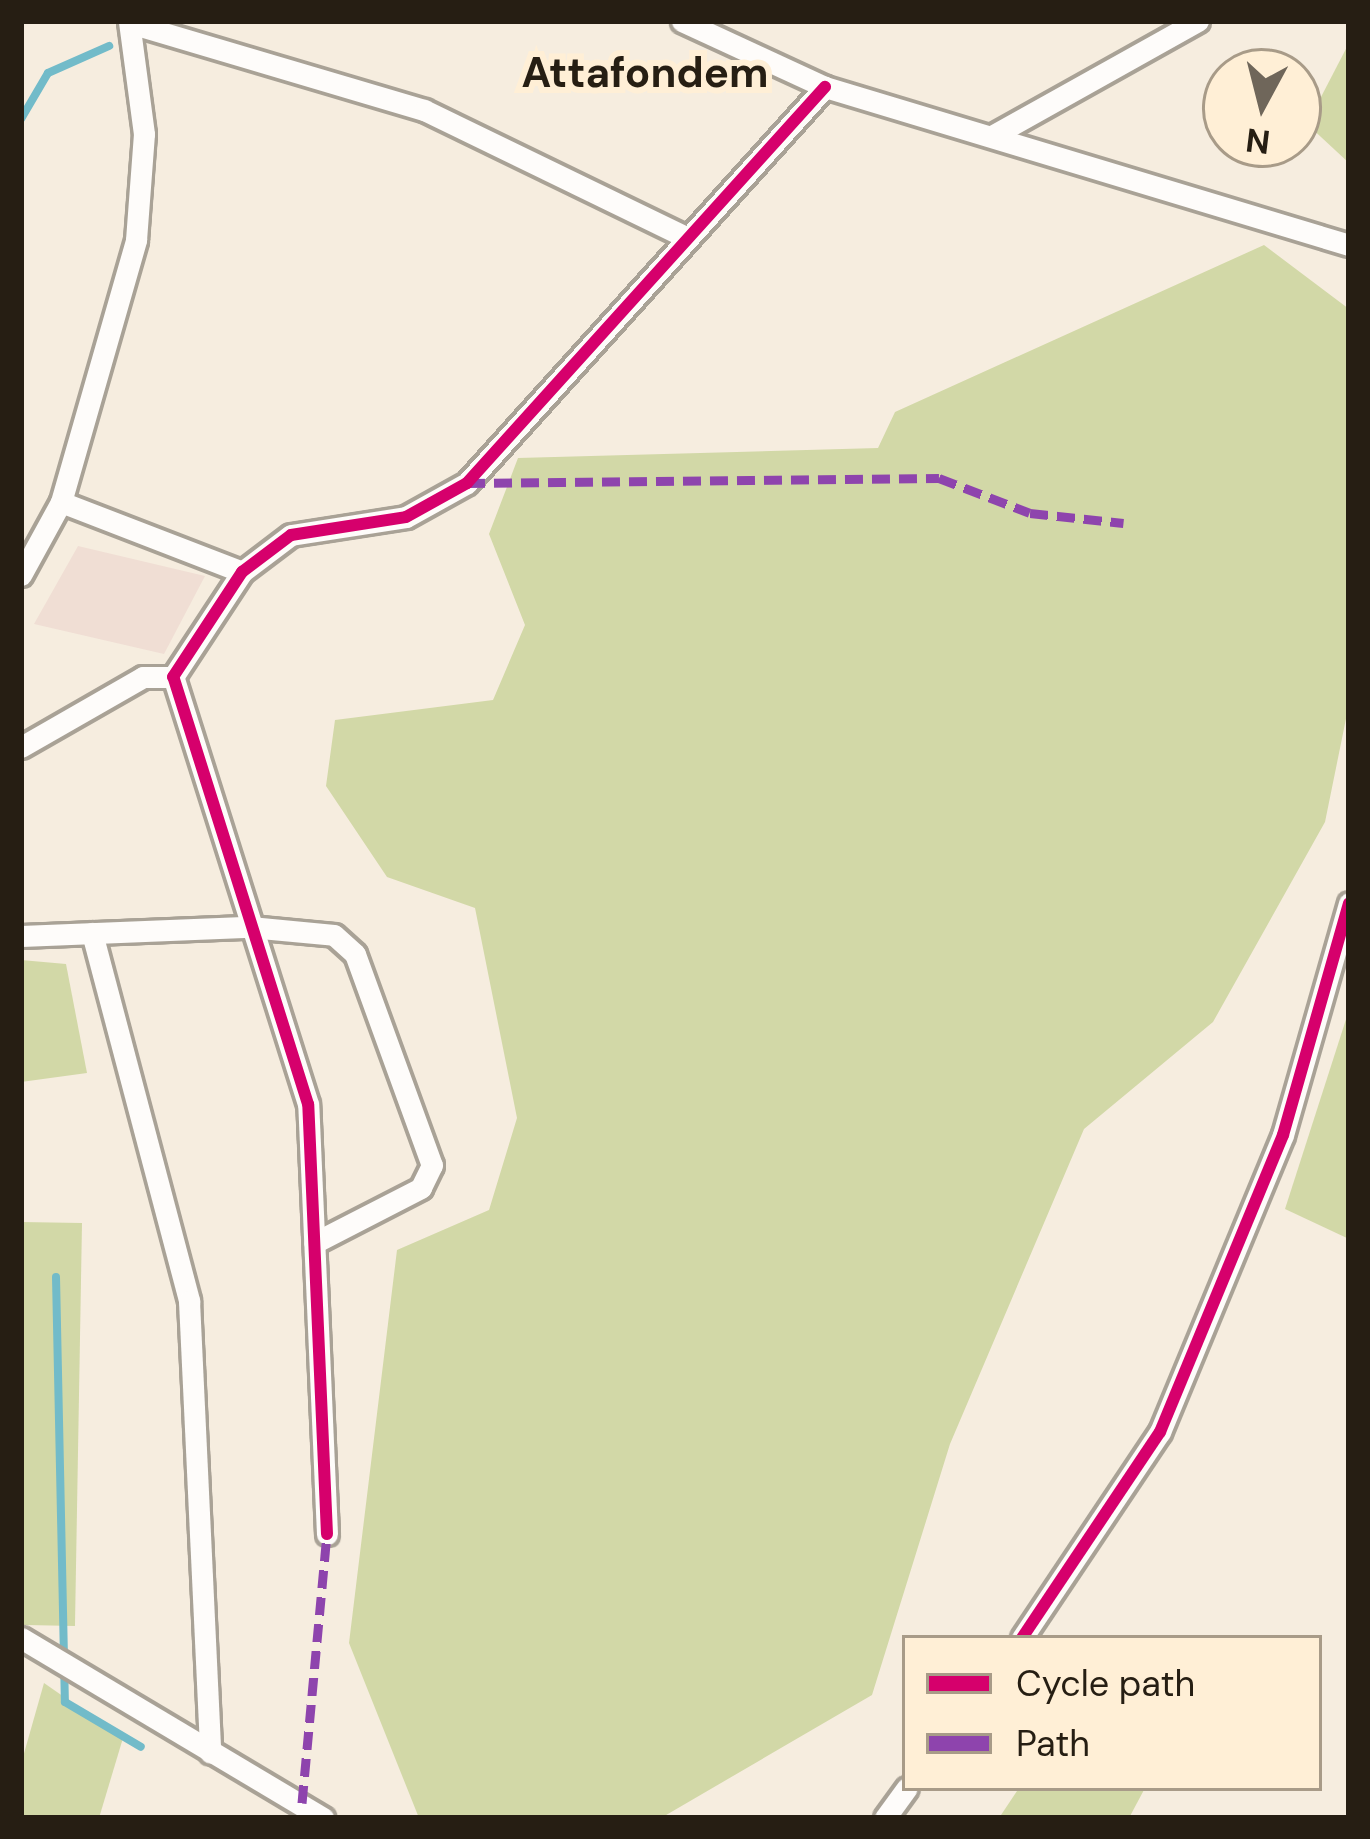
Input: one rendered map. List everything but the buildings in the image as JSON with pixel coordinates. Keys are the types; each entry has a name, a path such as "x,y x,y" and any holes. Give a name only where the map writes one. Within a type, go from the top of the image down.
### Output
{"street":[{"path":"992,136 1198,21"},
{"path":"21,575 61,502 136,240 144,134 130,22 424,110 688,238"},
{"path":"687,22 825,87 1349,245"},
{"path":"173,676 242,572 291,535 406,517 467,483 825,87"},
{"path":"61,502 242,572"},
{"path":"21,747 142,677 173,676"},
{"path":"173,676 308,1104 327,1534"},
{"path":"1024,1635 1160,1432 1282,1135 1349,903"},
{"path":"21,936 250,927 334,934 355,954 432,1165 421,1188 314,1243"},
{"path":"92,933 189,1300 210,1753"},
{"path":"21,1637 323,1818"},
{"path":"885,1818 906,1791"}],"shaded area":[{"path":"78,546 205,576 164,654 34,624"}],"green space":[{"path":"1349,43 1349,163 1322,138 1322,95"},
{"path":"1264,245 1349,309 1349,704 1325,822 1213,1022 1084,1129 950,1444 872,1695 661,1818 419,1818 349,1643 397,1250 489,1210 517,1118 475,908 387,877 326,786 335,720 493,700 525,625 489,534 518,458 878,448 895,412"},
{"path":"21,960 66,964 87,1073 21,1082"},
{"path":"1349,1010 1349,1239 1285,1209"},
{"path":"21,1222 82,1223 75,1626 21,1625"},
{"path":"44,1683 123,1738 99,1818 21,1818 21,1764"},
{"path":"1017,1791 1143,1791 1129,1818 999,1818"}],"waterway":[{"path":"21,119 48,73 109,46"},
{"path":"56,1277 65,1702 141,1747"}],"marked path":[{"path":"467,483 939,478 1030,513 1123,523"},
{"path":"302,1803 327,1534"}],"cycle path":[{"path":"327,1534 308,1104 173,677 242,572 291,535 406,517 467,483 825,87"},
{"path":"1024,1635 1160,1432 1283,1135 1349,903"}],"district":[{"name":"Attafondem","path":"645,73"}]}
